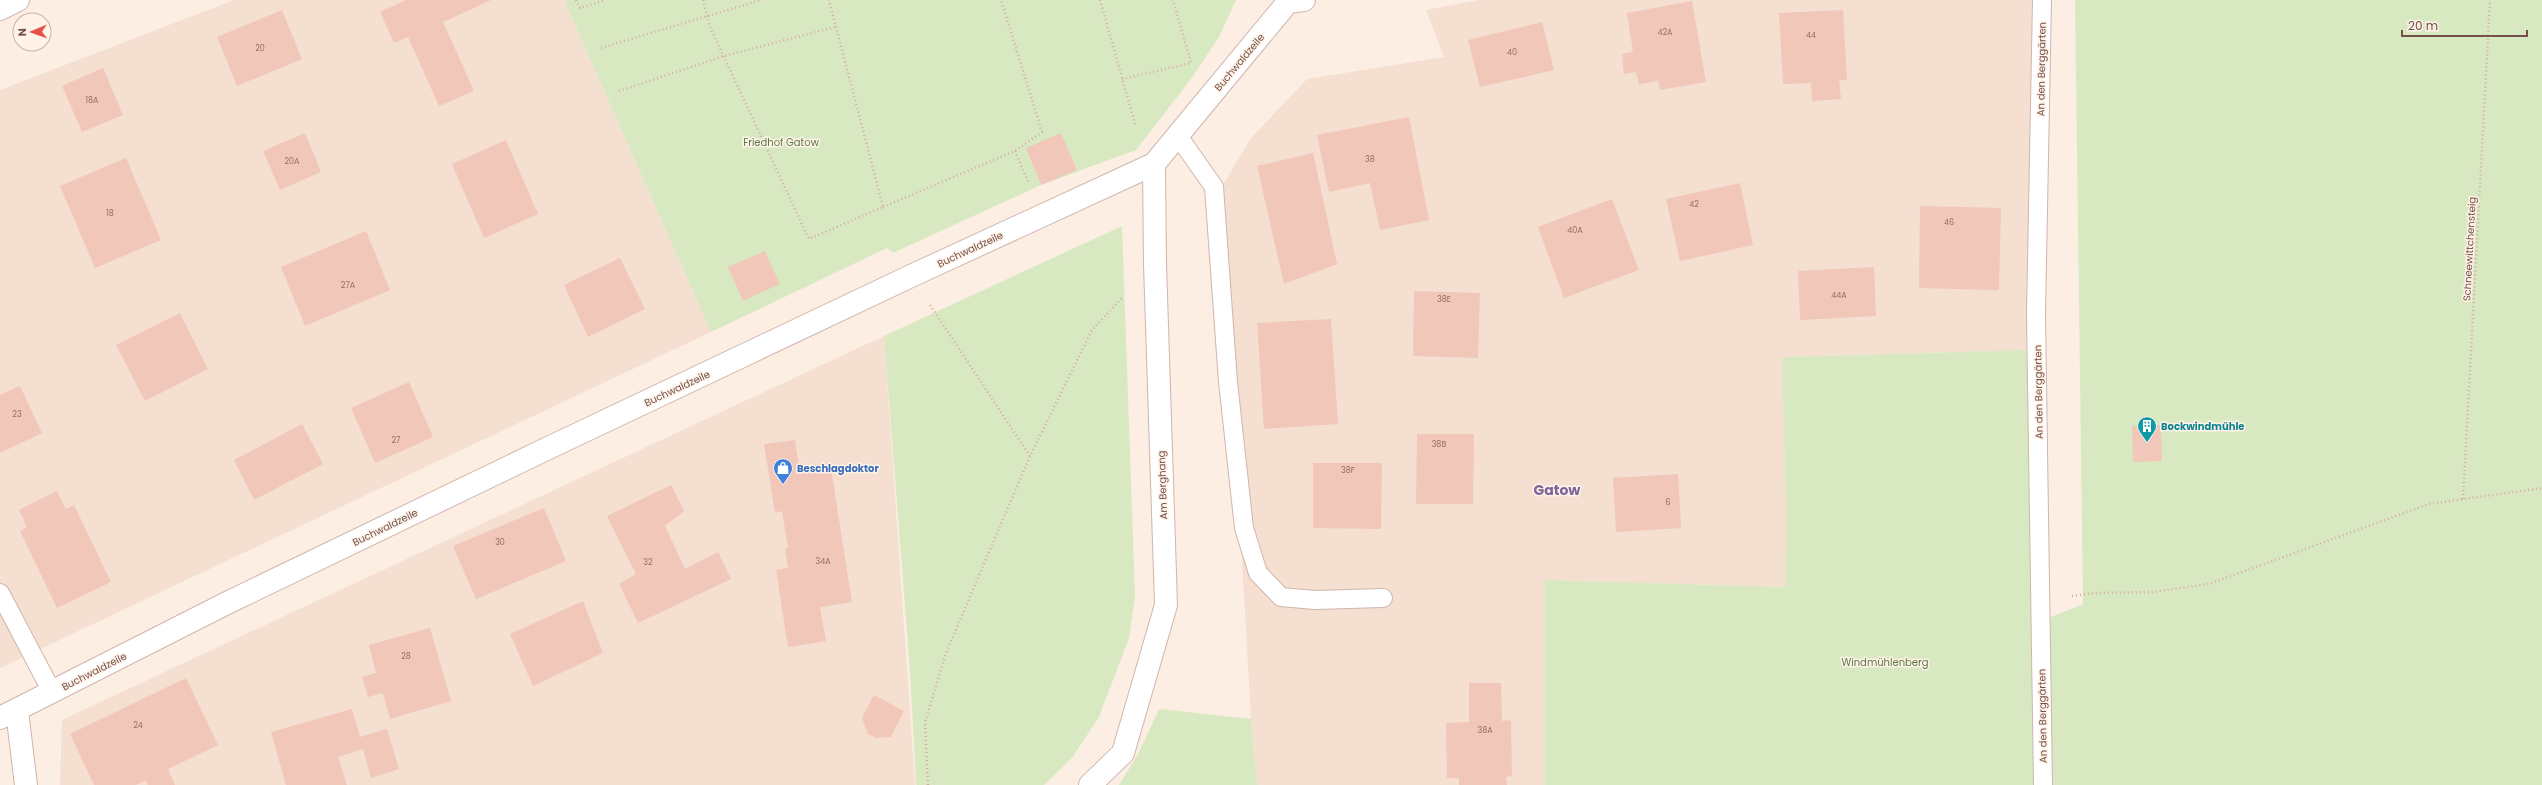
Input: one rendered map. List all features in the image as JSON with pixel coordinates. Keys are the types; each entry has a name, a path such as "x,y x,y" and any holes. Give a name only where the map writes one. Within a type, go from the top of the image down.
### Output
{"street":[{"path":"0,9 18,0"},
{"name":"Buchwaldzeile","path":"9,715 229,602 911,276 1154,164 1293,1"},
{"name":"Am Berghang","path":"1090,785 1123,753 1166,605 1155,264 1154,164"},
{"path":"9,715 26,785"}],"lane":[{"name":"An den Berggärten","path":"2042,0 2036,314 2043,785"},
{"path":"1178,136 1214,186 1237,472 1244,528 1258,573 1281,597 1315,600 1383,598"},
{"path":"0,593 52,692"}],"path":[{"path":"576,0 580,8 605,0"},
{"path":"703,0 707,16 724,56 809,239 1015,152 1042,132 1001,0"},
{"path":"601,48 761,0"},
{"path":"829,0 883,207"},
{"path":"1100,0 1136,127"},
{"path":"1122,79 1191,63 1173,0"},
{"name":"Schneewittchensteig","path":"2463,499 2490,0"},
{"path":"620,92 724,56 835,27"},
{"path":"928,785 925,722 946,653 1030,456 1092,330 1155,264"},
{"path":"911,276 1030,456"},
{"path":"2040,601 2094,593 2152,592 2209,584 2430,504 2542,488"}],"shaded area":[{"path":"234,0 564,0 711,332 0,668 0,90"},
{"path":"1479,0 2032,0 2029,350 1782,357 1788,587 1546,580 1545,785 1257,785 1251,719 1221,188 1251,138 1307,79 1444,57 1426,10"},
{"path":"884,336 915,785 60,785 62,720"}],"green space":[{"name":"Friedhof Gatow","path":"564,0 1236,0 1219,37 1191,79 1136,150 1041,185 893,253 887,248 711,332"},
{"name":"Windmühlenberg","path":"2075,0 2542,0 2542,785 1545,785 1545,580 1785,587 1786,519 1782,357 2029,350 2034,624 2083,604"},
{"path":"1122,226 1135,595 1129,638 1099,717 1072,758 1044,785 916,785 910,671 884,336"},
{"path":"1159,709 1251,719 1257,785 1119,785 1138,754"}],"building":[{"path":"406,0 491,0 443,22 474,91 439,106 408,37 394,43 380,12"},
{"path":"1692,1 1706,82 1660,90 1658,81 1639,84 1636,72 1624,74 1622,54 1633,52 1627,13"},
{"path":"282,10 302,59 237,86 217,37"},
{"path":"1843,10 1847,80 1839,80 1841,99 1812,101 1811,83 1783,84 1779,13"},
{"path":"1542,22 1554,70 1480,87 1468,40"},
{"path":"103,68 123,115 82,132 62,86"},
{"path":"1409,117 1429,220 1380,230 1370,183 1329,192 1317,135"},
{"path":"305,133 321,172 280,190 263,151"},
{"path":"1061,133 1077,170 1041,185 1026,148"},
{"path":"506,140 538,214 484,238 452,164"},
{"path":"1313,153 1337,264 1284,284 1257,166"},
{"path":"126,158 161,240 95,268 60,186"},
{"path":"1740,183 1753,245 1680,261 1666,199"},
{"path":"1612,199 1639,270 1564,298 1538,227"},
{"path":"1920,206 2001,208 1999,290 1919,288"},
{"path":"366,231 390,290 305,326 281,267"},
{"path":"765,251 780,284 743,301 728,267"},
{"path":"620,258 645,309 588,337 564,285"},
{"path":"1874,267 1876,316 1800,320 1798,271"},
{"path":"1414,291 1480,293 1478,358 1413,356"},
{"path":"180,313 208,369 145,401 116,345"},
{"path":"1331,319 1338,424 1264,429 1257,323"},
{"path":"409,382 433,437 375,463 351,408"},
{"path":"20,386 42,433 0,453 0,395"},
{"path":"302,424 323,464 254,500 234,460"},
{"name":"Bockwindmühle","path":"2161,425 2162,461 2133,462 2132,426"},
{"path":"1417,434 1474,434 1473,504 1416,504"},
{"path":"795,440 799,467 830,462 852,602 820,607 826,641 788,647 776,570 788,568 785,549 788,548 782,511 775,513 764,444"},
{"path":"1313,463 1382,463 1381,529 1313,528"},
{"path":"1678,474 1681,528 1616,532 1613,478"},
{"path":"671,485 684,511 665,526 685,569 718,552 731,579 638,623 619,584 636,574 607,516"},
{"path":"57,491 66,509 74,505 111,582 57,608 20,531 27,527 19,510"},
{"path":"544,508 566,561 476,599 453,546"},
{"path":"583,601 603,653 533,686 510,634"},
{"path":"430,628 451,701 390,719 383,693 368,697 362,677 376,673 369,645"},
{"path":"186,678 218,745 168,769 175,785 148,785 146,780 136,785 94,785 70,734"},
{"path":"1469,683 1501,683 1502,721 1511,720 1512,776 1506,777 1507,785 1459,785 1459,778 1447,778 1446,723 1469,722"},
{"path":"874,695 904,711 891,737 876,738 868,734 862,718"},
{"path":"352,709 360,737 387,729 399,769 371,778 363,749 338,757 347,785 286,785 271,732"}],"place":[{"name":"Bockwindmühle","path":"2147,443"},
{"name":"Beschlagdoktor","path":"783,485"}],"district":[{"name":"Gatow","path":"1557,490"}]}
